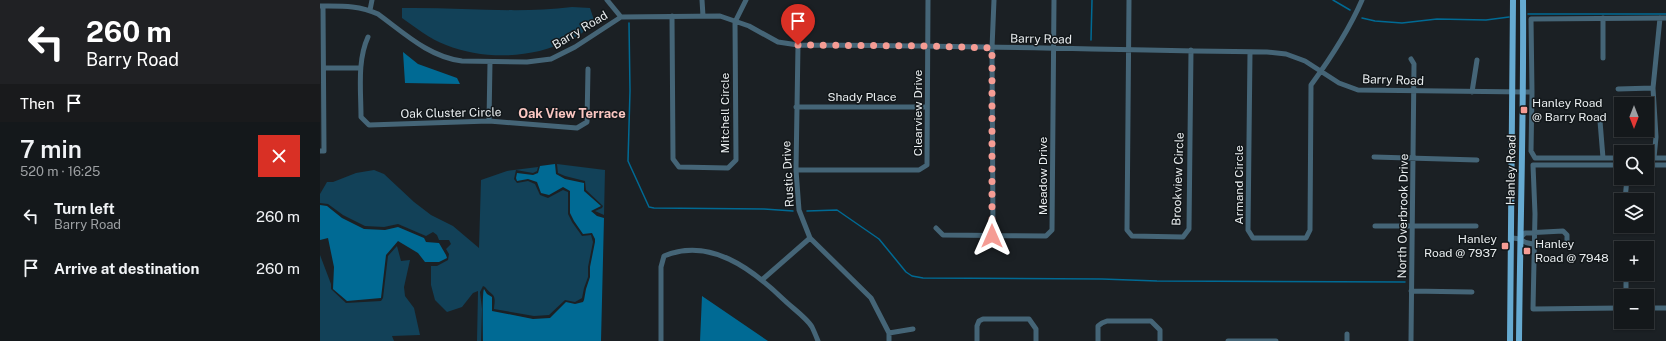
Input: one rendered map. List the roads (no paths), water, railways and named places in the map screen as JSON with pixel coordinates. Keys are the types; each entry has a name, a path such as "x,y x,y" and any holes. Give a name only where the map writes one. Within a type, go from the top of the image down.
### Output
{"main road":[{"name":"Hanley Road","path":"1510,341 1513,0"},
{"name":"Hanley Road","path":"1519,341 1520,238 1523,157 1523,0"}],"street":[{"path":"370,10 372,0"},
{"path":"606,0 621,17"},
{"path":"702,0 703,16"},
{"path":"735,22 746,0"},
{"name":"Clearview Drive","path":"796,170 919,170 928,165 928,0"},
{"path":"992,236 992,48 994,0"},
{"name":"Meadow Drive","path":"936,228 943,235 992,236 1046,236 1052,230 1054,0"},
{"path":"1128,50 1129,0"},
{"path":"1321,72 1356,14 1362,0"},
{"path":"321,6 324,68 322,151"},
{"name":"Barry Road","path":"321,6 353,6 370,10 378,14 427,50 440,56 458,61 527,62 551,59 575,47 621,17 720,16 749,26 778,42 798,45 1191,50 1286,54 1305,61 1339,83 1358,90 1532,92"},
{"name":"Mitchell Circle","path":"672,16 674,159 679,167 728,168 736,160 735,22"},
{"path":"1603,18 1603,58"},
{"path":"1660,18 1652,88 1656,137 1654,158 1666,158"},
{"path":"1614,158 1535,158 1530,151 1532,92 1531,19 1666,18"},
{"name":"Oak Cluster Circle","path":"368,37 363,48 360,68 361,117 369,125 489,121 577,128 587,122 588,69"},
{"name":"Rustic Drive","path":"798,45 796,170 799,210 810,238 871,298 889,333 889,341"},
{"name":"Brookview Circle","path":"1128,50 1127,230 1132,236 1183,236 1189,229 1191,50"},
{"name":"Armand Circle","path":"1250,52 1248,230 1253,238 1306,238 1310,230 1310,85 1321,72"},
{"name":"North Overbrook Drive","path":"1411,59 1414,64 1411,341"},
{"path":"1472,92 1477,60"},
{"path":"489,121 490,62"},
{"path":"324,68 360,68"},
{"path":"1618,89 1652,88"},
{"name":"Shady Place","path":"796,106 927,107"},
{"path":"1600,121 1603,158"},
{"path":"1374,157 1477,160"},
{"path":"1614,165 1533,165 1533,309 1614,308"},
{"path":"1654,165 1666,165"},
{"path":"1375,226 1476,226"},
{"path":"1511,238 1520,238 1527,243 1533,244 1567,244 1567,234 1564,231 1525,233 1520,238"},
{"path":"763,279 810,238"},
{"path":"661,341 661,266 664,256 675,252 690,251 710,253 732,259 763,279 811,326 818,341"},
{"path":"1411,291 1472,292"},
{"path":"1654,308 1666,308"},
{"path":"977,341 977,326 979,320 983,319 1029,320 1036,329 1036,341"},
{"path":"1098,341 1098,326 1107,321 1151,321 1160,330 1160,341"},
{"path":"889,333 913,329"},
{"path":"1347,334 1347,341"},
{"path":"1228,341 1276,341"}],"waterway":[{"path":"1091,40 1092,0"},
{"path":"1333,0 1350,10"},
{"path":"1528,14 1666,14"},
{"path":"1362,18 1375,21 1402,23 1437,19 1486,20 1509,17"},
{"path":"629,23 630,91 628,161 649,207 793,211"},
{"path":"807,211 837,210 879,239 906,272 912,276 923,278 1405,282"}],"place":[{"name":"Hanley Road @ Barry Road","path":"1524,110"},
{"name":"Hanley Road @ 7937","path":"1505,246"},
{"name":"Hanley Road @ 7948","path":"1527,251"}],"district":[{"name":"Oak View Terrace","path":"572,113"}]}
